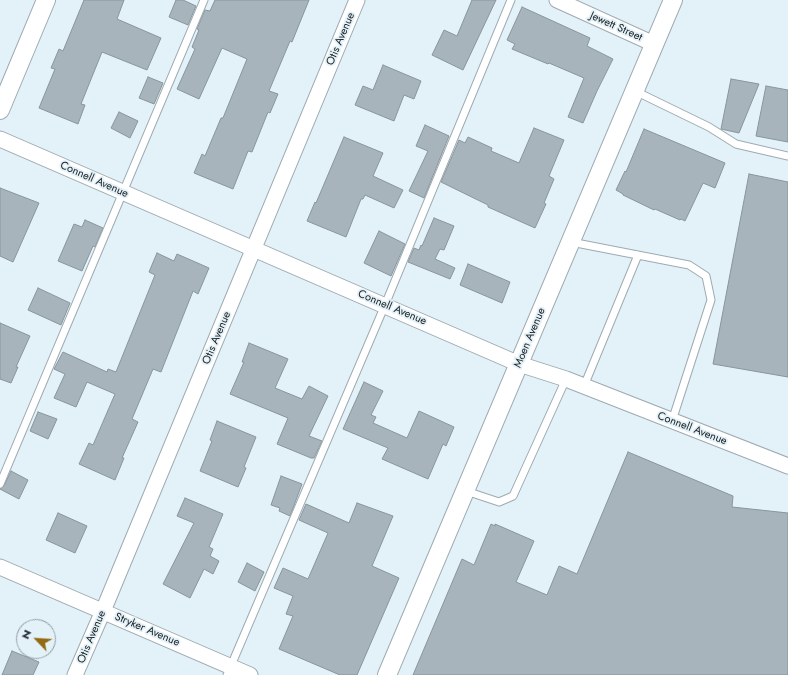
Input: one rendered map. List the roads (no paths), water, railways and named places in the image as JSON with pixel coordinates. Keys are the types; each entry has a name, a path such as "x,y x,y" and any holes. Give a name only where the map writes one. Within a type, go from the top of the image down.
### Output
{"street":[{"path":"0,110 46,0"},
{"name":"Otis Avenue","path":"75,675 357,0"},
{"name":"Jewett Street","path":"556,0 654,44"},
{"name":"Moen Avenue","path":"387,675 673,0"},
{"name":"Connell Avenue","path":"0,139 519,364 566,379 788,466"},
{"name":"Stryker Avenue","path":"0,567 103,611 228,671 250,675"}],"lane":[{"path":"0,484 204,0"},
{"path":"228,671 385,305 512,0"},
{"path":"635,91 708,127 736,144 788,156"},
{"path":"571,242 689,266 706,276 711,300 672,421"},
{"path":"584,386 638,255"},
{"path":"465,491 499,502 513,496 566,379"}]}
